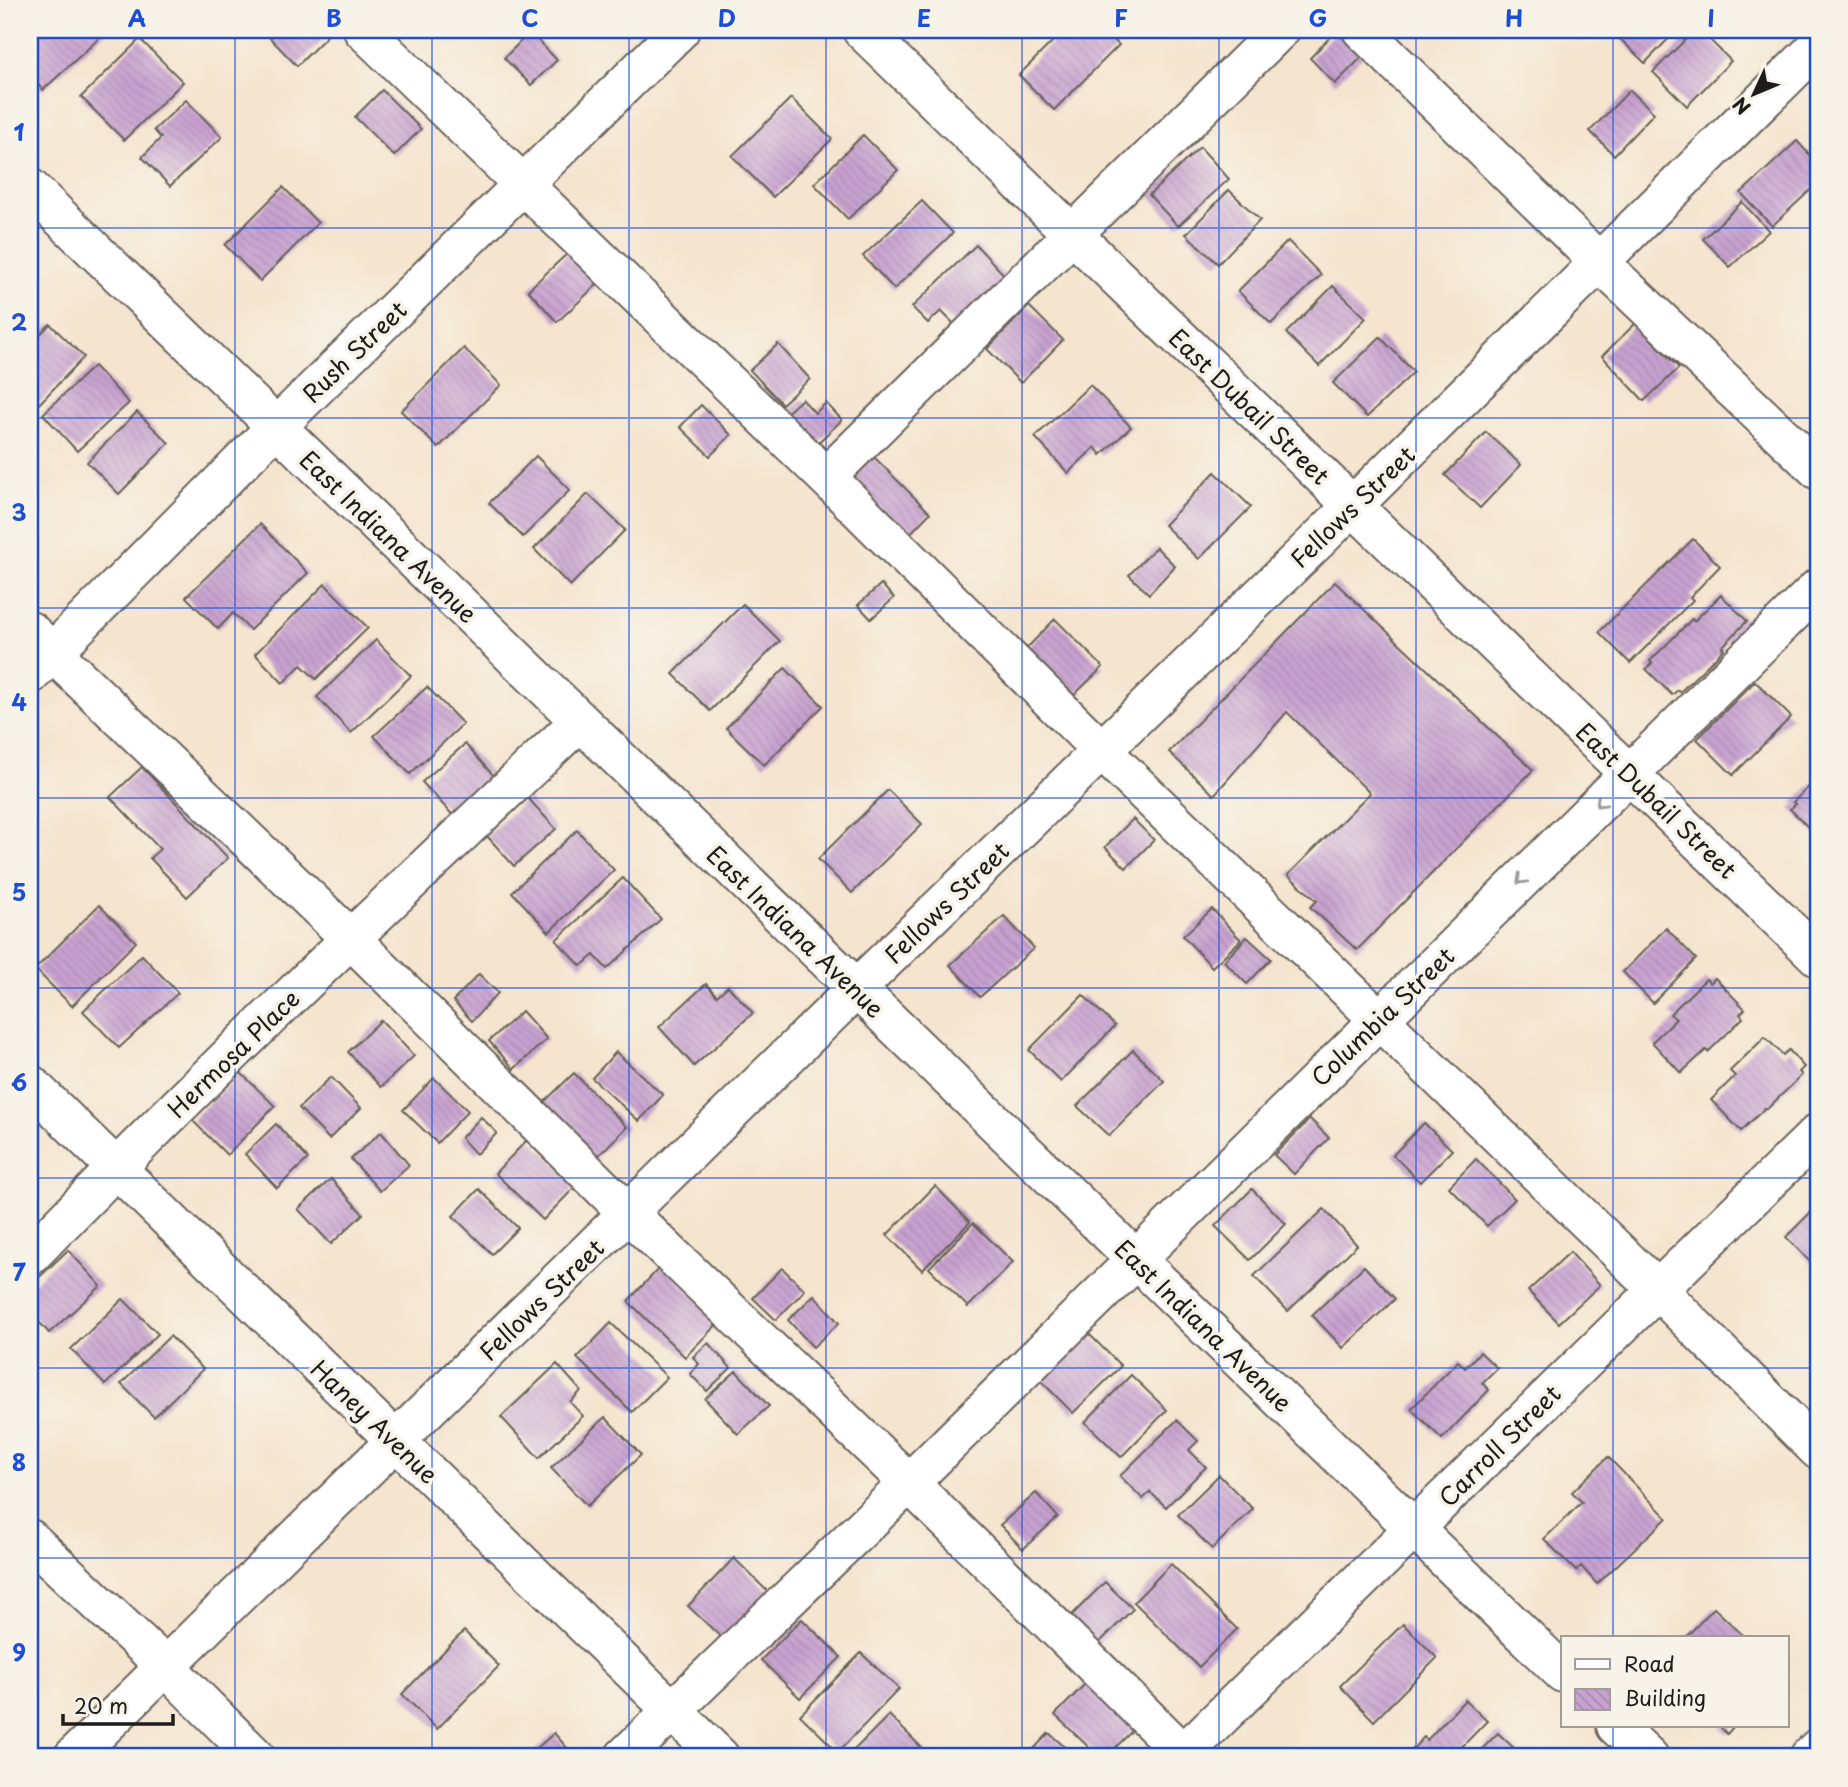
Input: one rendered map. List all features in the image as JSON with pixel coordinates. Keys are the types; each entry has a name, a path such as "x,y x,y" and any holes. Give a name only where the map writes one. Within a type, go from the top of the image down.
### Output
{"street":[{"path":"363,30 826,477 1101,750 1657,1289 1818,1450"},
{"name":"Rush Street","path":"37,653 277,426 680,30"},
{"name":"East Dubail Street","path":"862,30 1818,957"},
{"path":"826,477 1280,30"},
{"path":"1362,30 1818,471"},
{"name":"Fellows Street","path":"73,1757 1600,263 1811,45"},
{"name":"East Indiana Avenue","path":"30,188 1561,1672"},
{"name":"Columbia Street","path":"624,1757 909,1483 1818,588"},
{"path":"37,653 351,939 629,1214 909,1483 1183,1756"},
{"name":"Hermosa Place","path":"30,1256 115,1168 579,722"},
{"name":"Haney Avenue","path":"30,1084 720,1757"},
{"name":"Carroll Street","path":"1183,1756 1818,1133"},
{"path":"30,1539 257,1757"},
{"path":"1618,1728 1649,1757"},
{"path":"1809,1757 1818,1748"}],"building":[{"path":"33,30 108,30 43,90 30,76 30,33"},
{"path":"278,30 321,30 327,36 297,66 270,38"},
{"path":"1064,30 1103,30 1119,45 1054,110 1019,75"},
{"path":"1572,30 1587,30 1579,37"},
{"path":"1677,30 1645,63 1613,32"},
{"path":"1695,30 1700,30 1731,61 1687,106 1653,72"},
{"path":"1336,31 1362,57 1335,84 1310,58"},
{"path":"530,32 557,60 531,85 504,58"},
{"path":"140,39 183,82 124,140 81,97"},
{"path":"382,90 421,129 394,156 355,117"},
{"path":"1630,90 1654,113 1614,155 1590,131"},
{"path":"791,98 832,139 773,197 732,156"},
{"path":"186,100 222,137 170,186 142,157 161,138 154,130"},
{"path":"863,135 898,170 848,219 814,184"},
{"path":"1797,141 1818,164 1818,183 1772,226 1741,193"},
{"path":"1200,147 1229,179 1178,226 1149,195"},
{"path":"283,187 318,223 260,281 225,245"},
{"path":"1229,190 1260,220 1218,264 1186,234"},
{"path":"922,201 953,233 894,289 863,256"},
{"path":"1742,202 1769,231 1730,267 1703,239"},
{"path":"1288,241 1321,275 1271,324 1238,291"},
{"path":"976,245 1009,280 958,328 941,311 928,323 912,307"},
{"path":"569,252 599,283 557,322 528,290"},
{"path":"1333,286 1366,318 1319,366 1286,333"},
{"path":"1029,306 1063,340 1021,383 987,349"},
{"path":"1636,323 1679,368 1644,401 1602,356"},
{"path":"50,324 84,357 37,406 30,399 30,345"},
{"path":"1380,337 1414,372 1367,417 1333,383"},
{"path":"778,344 810,379 782,404 750,370"},
{"path":"464,348 501,385 438,448 401,411"},
{"path":"94,366 129,403 77,451 43,414"},
{"path":"1090,385 1131,427 1101,455 1095,447 1068,473 1035,437"},
{"path":"802,399 815,413 826,403 842,420 808,452 779,420"},
{"path":"701,405 731,435 710,456 680,427"},
{"path":"137,412 169,443 119,494 87,462"},
{"path":"1486,432 1521,465 1480,508 1445,475"},
{"path":"871,454 930,513 901,543 842,483"},
{"path":"536,456 570,490 523,537 489,503"},
{"path":"1215,472 1251,507 1199,559 1164,525"},
{"path":"588,494 625,530 570,586 534,549"},
{"path":"260,524 308,573 250,630 233,613 218,629 186,597"},
{"path":"1693,539 1720,566 1690,597 1693,600 1630,663 1599,632"},
{"path":"1156,547 1175,566 1149,594 1129,575"},
{"path":"1335,582 1533,770 1357,950 1310,907 1317,901 1288,875 1370,793 1287,712 1214,795 1169,752"},
{"path":"325,584 368,628 316,679 301,665 283,683 255,654"},
{"path":"881,584 894,598 871,619 858,605"},
{"path":"1721,595 1747,621 1722,647 1724,649 1680,692 1678,690 1672,695 1646,669 1652,663 1650,661 1692,619 1694,621"},
{"path":"743,604 780,641 710,711 673,674"},
{"path":"1055,619 1103,667 1070,699 1023,652"},
{"path":"376,640 411,676 351,733 317,697"},
{"path":"785,668 823,706 764,765 726,728"},
{"path":"1755,681 1791,717 1733,775 1697,739"},
{"path":"427,687 463,724 410,774 374,736"},
{"path":"465,744 502,785 460,823 422,782"},
{"path":"142,767 228,858 187,897 150,858 160,849 110,797"},
{"path":"1818,778 1817,836 1790,809 1796,804 1793,802"},
{"path":"888,790 922,824 852,893 818,859"},
{"path":"528,798 556,829 514,866 487,836"},
{"path":"1133,819 1154,840 1126,868 1105,847"},
{"path":"577,830 614,870 549,932 512,892"},
{"path":"623,878 661,919 607,969 594,955 581,966 556,940"},
{"path":"99,905 136,942 72,1006 35,969"},
{"path":"1212,909 1241,940 1212,967 1183,936"},
{"path":"1004,916 1034,948 980,997 950,965"},
{"path":"1666,928 1696,959 1653,1003 1623,972"},
{"path":"1247,937 1271,959 1247,984 1224,961"},
{"path":"142,955 178,993 119,1048 83,1011"},
{"path":"479,974 498,993 472,1021 453,1001"},
{"path":"1715,978 1745,1009 1740,1014 1743,1018 1708,1052 1706,1050 1681,1073 1652,1042 1676,1019 1670,1014 1706,979 1710,983"},
{"path":"706,984 717,996 728,986 753,1013 694,1066 659,1027"},
{"path":"1083,995 1115,1026 1061,1082 1029,1050"},
{"path":"522,1011 547,1039 514,1069 489,1041"},
{"path":"381,1020 414,1056 381,1087 348,1052"},
{"path":"1765,1037 1783,1055 1789,1050 1804,1067 1799,1072 1802,1075 1741,1131 1711,1100 1735,1076 1730,1071"},
{"path":"1133,1050 1164,1081 1109,1136 1077,1106"},
{"path":"616,1052 663,1095 639,1121 592,1078"},
{"path":"240,1072 275,1106 227,1155 192,1120"},
{"path":"574,1073 627,1127 594,1160 540,1106"},
{"path":"331,1077 361,1108 329,1139 299,1108"},
{"path":"434,1078 468,1111 437,1143 403,1110"},
{"path":"481,1117 497,1133 476,1154 461,1138"},
{"path":"1310,1119 1329,1138 1294,1174 1274,1155"},
{"path":"1424,1123 1452,1150 1420,1182 1393,1155"},
{"path":"276,1124 308,1159 277,1188 245,1154"},
{"path":"381,1132 409,1165 380,1191 351,1159"},
{"path":"529,1138 577,1185 543,1220 495,1173"},
{"path":"1476,1159 1515,1199 1487,1226 1449,1187"},
{"path":"331,1179 363,1214 331,1244 298,1209"},
{"path":"935,1186 970,1222 922,1270 887,1235"},
{"path":"479,1189 518,1228 492,1254 453,1216"},
{"path":"1252,1189 1286,1224 1250,1260 1215,1226"},
{"path":"1818,1205 1818,1270 1786,1237"},
{"path":"1324,1209 1357,1245 1288,1311 1254,1276"},
{"path":"973,1223 1013,1262 968,1307 929,1268"},
{"path":"68,1250 101,1286 49,1333 30,1312 30,1286"},
{"path":"1570,1252 1600,1285 1559,1323 1528,1291"},
{"path":"662,1265 720,1321 685,1357 628,1301"},
{"path":"1364,1266 1395,1299 1343,1348 1312,1315"},
{"path":"782,1268 805,1290 776,1320 753,1298"},
{"path":"814,1295 839,1323 813,1347 788,1320"},
{"path":"123,1299 158,1334 105,1385 71,1349"},
{"path":"611,1323 667,1377 632,1412 577,1358"},
{"path":"1088,1333 1121,1366 1073,1413 1040,1380"},
{"path":"170,1336 203,1369 154,1417 121,1384"},
{"path":"708,1343 731,1368 707,1391 690,1374 699,1364 693,1357"},
{"path":"1480,1352 1497,1368 1482,1383 1489,1390 1442,1439 1411,1409 1458,1361 1465,1368"},
{"path":"557,1364 581,1391 570,1402 583,1416 539,1458 501,1417"},
{"path":"736,1371 769,1406 738,1434 705,1399"},
{"path":"1131,1375 1167,1410 1121,1457 1085,1422"},
{"path":"605,1417 641,1455 587,1506 551,1468"},
{"path":"1177,1420 1198,1441 1189,1450 1206,1467 1166,1507 1150,1492 1143,1499 1120,1476"},
{"path":"1608,1457 1667,1518 1597,1584 1581,1566 1576,1571 1544,1539 1582,1502 1572,1492"},
{"path":"1219,1475 1253,1509 1212,1549 1178,1515"},
{"path":"1036,1493 1058,1517 1023,1549 1000,1525"},
{"path":"734,1558 770,1594 725,1641 688,1606"},
{"path":"1171,1564 1237,1629 1199,1667 1134,1602"},
{"path":"1105,1582 1133,1609 1091,1651 1063,1624"},
{"path":"1714,1608 1744,1636 1687,1636"},
{"path":"802,1619 841,1657 800,1698 761,1660"},
{"path":"1403,1624 1437,1658 1374,1721 1340,1686"},
{"path":"464,1631 499,1666 437,1729 402,1694"},
{"path":"861,1653 899,1689 838,1752 800,1715"},
{"path":"1086,1683 1134,1729 1106,1757 1099,1757 1055,1715"},
{"path":"1465,1700 1487,1721 1452,1757 1412,1757 1408,1754 1424,1737 1427,1740"},
{"path":"889,1715 926,1752 920,1757 861,1757 854,1750"},
{"path":"1721,1728 1732,1728 1727,1734"},
{"path":"554,1733 575,1757 527,1757"},
{"path":"1049,1733 1076,1757 1026,1757"},
{"path":"1498,1733 1520,1754 1517,1757 1474,1757"},
{"path":"1269,1749 1277,1757 1260,1757"}]}
